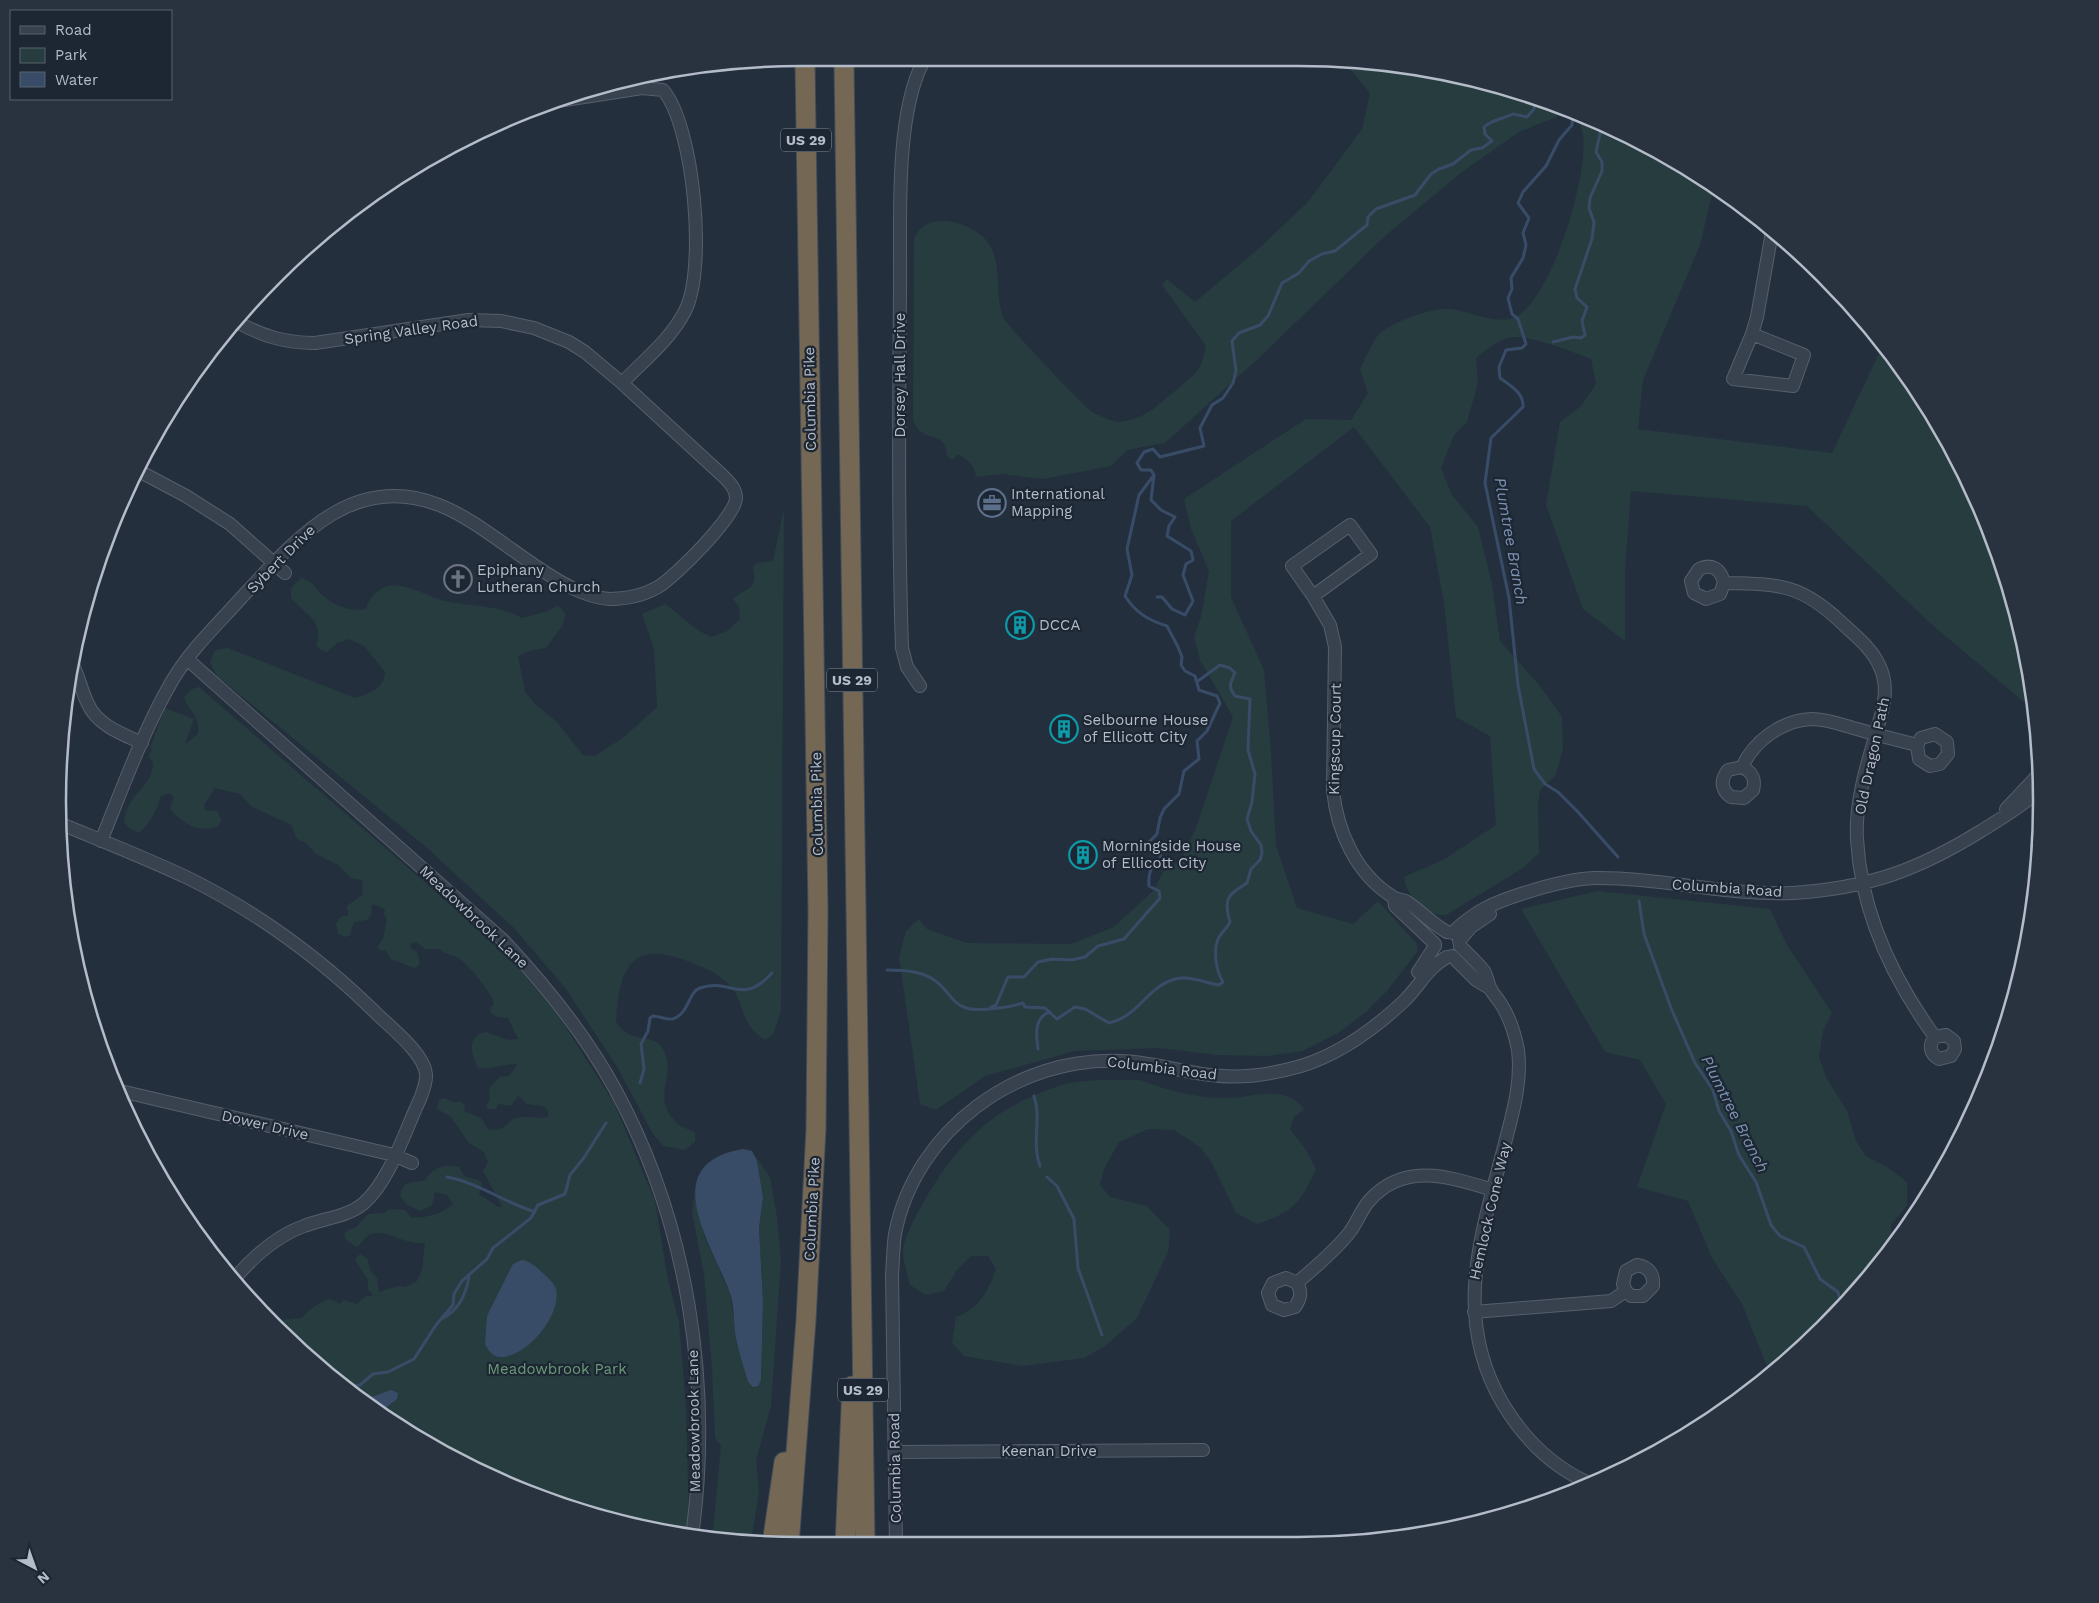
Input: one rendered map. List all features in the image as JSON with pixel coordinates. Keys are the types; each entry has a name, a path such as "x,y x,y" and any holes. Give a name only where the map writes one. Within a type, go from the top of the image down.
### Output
{"highway":[{"path":"792,66 807,218"},
{"name":"Columbia Pike","path":"790,1536 806,1320 816,1129 818,921 805,66"},
{"name":"US 29","path":"846,66 844,124 865,1537"},
{"path":"845,1537 861,1235"},
{"path":"773,1536 806,1320"}],"street":[{"name":"Dorsey Hall Drive","path":"920,686 907,667 902,648 899,440 901,212 904,133 910,96 921,66"},
{"path":"599,95 642,88 663,90 673,105 692,173 695,271 685,311 673,330 622,383"},
{"path":"1752,334 1804,355 1793,386 1732,379 1752,334 1757,317 1771,240"},
{"name":"Spring Valley Road","path":"243,325 262,335 296,343 315,343 469,320 518,324 552,334 569,342 622,383 726,479 733,488 736,497"},
{"path":"143,473 186,496 230,524 285,573"},
{"name":"Sybert Drive","path":"101,841 161,700 187,659 300,536 333,512 352,504 373,499 407,497 437,504 460,514 570,588 595,597 623,598 648,592 674,575 724,520 735,503 736,497"},
{"name":"Kingscup Court","path":"1313,596 1371,554 1350,525 1292,566 1330,625 1335,647 1333,790 1335,809 1343,835 1355,858 1371,878 1394,898 1405,900 1453,944 1440,954 1435,945 1396,906 1394,898"},
{"name":"Old Dragon Path","path":"1724,583 1783,586 1800,592 1828,610 1873,653 1884,679 1884,708 1876,734 1858,819 1857,837 1862,883 1873,925 1890,966 1912,1006 1935,1037"},
{"name":"Meadowbrook Lane","path":"187,659 504,941 550,993 594,1054 615,1089 634,1127 666,1208 686,1290 697,1386 697,1482 693,1528"},
{"path":"77,676 88,705 98,718 112,729 142,743"},
{"path":"1742,767 1746,757 1765,738 1776,730 1800,720 1829,722 1917,745"},
{"name":"Columbia Road","path":"1984,830 2032,781"},
{"name":"Columbia Road","path":"896,1537 892,1276 896,1234 907,1197 915,1180 937,1146 966,1115 985,1099 1028,1077 1073,1064 1122,1061 1213,1075 1238,1076 1280,1071 1302,1065 1338,1050 1404,1002 1432,967 1471,927 1519,895 1545,886 1593,878 1758,893 1793,893 1862,883 1926,863 1984,830 2033,795"},
{"path":"67,826 188,878 273,929 345,983 403,1038 417,1055 426,1074 425,1086 382,1181 360,1206 346,1214 306,1225 278,1238 248,1263 239,1274"},
{"name":"Columbia Road","path":"1387,1015 1435,945 1440,934 1453,944"},
{"name":"Hemlock Cone Way","path":"1453,944 1476,980 1491,989 1501,1003 1514,1032 1519,1074 1517,1098 1476,1262 1474,1312 1482,1357 1490,1379 1512,1419 1541,1453 1560,1468 1582,1480"},
{"name":"Dower Drive","path":"126,1092 394,1155 412,1163"},
{"path":"1297,1283 1340,1244 1368,1202 1388,1184 1417,1174 1430,1174 1447,1176 1493,1190"},
{"path":"1474,1312 1611,1301 1626,1291"},
{"name":"Keenan Drive","path":"895,1452 1203,1450"}],"green space":[{"path":"1350,68 1441,80 1488,91 1561,115 1519,132 1462,172 1385,236 1260,357 1165,443 1127,450 1111,466 1043,479 1002,474 976,477 973,466 968,461 958,454 953,460 947,456 944,444 941,441 918,429 913,421 914,240 919,230 928,224 938,221 950,221 973,229 982,236 989,244 996,262 1000,308 1003,317 1016,334 1091,411 1119,422 1140,417 1153,409 1196,372 1202,363 1206,346 1162,285 1167,279 1195,302 1257,250 1308,202 1362,129 1370,93"},
{"path":"1576,121 1623,142 1712,194 1700,245 1643,380 1638,429 1832,453 1880,352 1909,393 1934,434 1957,476 1977,520 1994,565 2008,611 2019,658 2026,704 1929,622 1807,506 1631,491 1625,570 1625,641 1583,609 1546,505 1560,422 1581,406 1596,384 1591,359 1531,339 1514,337 1504,339 1476,358 1478,383 1467,422 1454,435 1441,468 1452,495 1478,527 1492,584 1500,641 1540,686 1562,717 1563,749 1556,775 1540,790 1538,804 1539,853 1523,868 1446,915 1438,915 1424,909 1413,899 1409,892 1404,877 1445,859 1496,825 1490,736 1456,717 1444,603 1430,527 1354,427 1231,521 1231,597 1264,670 1276,846 1297,908 1353,924 1378,901 1417,944 1417,952 1387,991 1366,1012 1338,1033 1303,1051 1267,1056 1218,1055 1159,1048 1075,1051 985,1076 936,1110 920,1104 899,957 906,931 919,919 927,929 967,943 1071,944 1114,927 1153,891 1163,872 1176,864 1183,856 1196,828 1233,717 1200,660 1194,637 1201,617 1209,571 1191,529 1184,499 1306,419 1351,420 1368,393 1360,369 1381,332 1400,321 1434,310 1444,309 1452,309 1500,320 1515,317 1529,306 1555,260 1575,201 1584,148 1582,130"},
{"path":"784,508 781,1012 773,1034 765,1040 749,1026 737,996 724,980 706,969 667,955 652,954 640,957 631,964 624,975 620,988 616,1022 626,1032 652,1040 661,1046 664,1051 668,1070 664,1096 665,1105 678,1124 695,1133 695,1142 685,1150 663,1146 653,1134 616,1065 566,989 515,929 426,847 217,676 210,662 215,650 228,648 355,698 375,690 382,683 385,672 364,646 349,639 337,643 327,652 321,650 316,645 318,630 316,624 291,598 291,588 301,578 311,583 322,595 332,602 354,610 366,609 375,593 385,587 392,586 414,589 441,600 503,610 522,618 548,611 558,605 566,614 562,626 546,648 529,651 518,656 525,692 536,705 557,722 583,755 595,756 624,737 657,707 654,649 642,614 665,604 693,626 711,637 727,631 740,619 739,607 733,599 753,584 753,567 757,563 773,561"},
{"name":"Meadowbrook Park","path":"199,687 450,904 522,971 558,1015 614,1103 655,1201 668,1280 679,1322 686,1407 688,1527 658,1523 611,1512 565,1498 520,1481 476,1461 393,1413 354,1385 281,1320 302,1318 314,1306 330,1299 340,1304 344,1300 357,1304 366,1296 371,1296 373,1294 368,1290 368,1280 356,1262 356,1258 360,1254 367,1258 370,1270 377,1278 379,1292 398,1286 405,1287 417,1281 422,1270 425,1243 410,1242 382,1233 375,1233 367,1236 357,1247 346,1240 344,1234 356,1227 368,1214 384,1213 389,1209 405,1210 412,1218 418,1218 434,1215 453,1204 447,1195 435,1192 432,1205 420,1211 406,1204 400,1195 407,1184 425,1180 431,1172 444,1166 459,1167 464,1176 482,1183 479,1194 498,1207 502,1207 483,1171 488,1162 484,1152 469,1143 451,1117 437,1109 439,1100 444,1098 453,1102 462,1102 465,1106 464,1111 481,1118 488,1129 494,1130 503,1128 515,1118 541,1118 548,1116 548,1111 543,1106 527,1104 518,1096 511,1106 498,1104 496,1109 488,1109 486,1106 490,1099 489,1088 500,1077 509,1076 518,1064 478,1068 472,1052 473,1041 475,1037 486,1032 508,1040 518,1039 508,1018 497,1017 491,1013 490,1009 494,1003 485,986 458,957 439,949 425,949 416,942 411,943 410,948 417,953 419,959 419,965 414,968 391,959 385,950 381,951 377,947 383,939 387,919 384,915 385,909 372,904 371,915 367,920 354,922 350,935 345,937 338,934 336,923 342,916 348,916 347,906 363,894 362,880 351,878 338,865 316,854 306,843 297,839 291,825 251,806 240,794 215,788 204,805 205,810 217,811 222,821 217,827 197,828 183,821 173,813 170,807 174,798 170,793 161,796 153,816 139,833 130,829 124,822 130,804 149,779 152,771 153,763 148,756 152,750 150,748 165,708 194,719 185,744 198,734 196,718 184,697 192,689"},
{"path":"1598,891 1770,909 1787,945 1832,1013 1823,1031 1819,1057 1826,1077 1847,1111 1856,1141 1866,1156 1887,1167 1907,1182 1907,1206 1891,1225 1891,1234 1850,1286 1817,1321 1768,1366 1742,1304 1712,1258 1688,1201 1637,1187 1666,1104 1640,1060 1605,1052 1521,909"},
{"path":"1096,1080 1140,1080 1162,1088 1196,1096 1231,1098 1260,1094 1278,1094 1296,1101 1304,1109 1294,1117 1290,1129 1306,1150 1316,1169 1300,1198 1280,1215 1257,1224 1236,1213 1212,1163 1200,1147 1174,1130 1148,1129 1119,1142 1104,1169 1100,1185 1110,1197 1147,1206 1170,1230 1168,1252 1137,1318 1105,1346 1084,1358 1022,1366 964,1356 952,1343 956,1317 964,1314 982,1299 996,1269 988,1256 971,1256 957,1270 944,1291 925,1295 910,1285 904,1260 904,1247 914,1220 936,1182 962,1147 976,1132 992,1119 1030,1097 1053,1088 1074,1083"},
{"path":"752,1151 770,1177 777,1217 781,1261 771,1406 756,1460 759,1492 752,1535 713,1531 721,1446 715,1438 712,1368 704,1274 692,1213 696,1182 695,1200 705,1238 730,1293 736,1337 748,1382 761,1380 763,1302 759,1228 763,1197 757,1161"}],"water":[{"path":"743,1149 752,1151 757,1161 763,1197 759,1228 763,1302 761,1380 758,1386 753,1387 748,1382 739,1349 730,1293 703,1230 697,1208 695,1188 701,1171 716,1157"},
{"path":"522,1260 534,1265 551,1281 556,1289 556,1300 553,1311 540,1334 520,1351 509,1356 499,1357 490,1352 485,1344 487,1316 513,1264"},
{"path":"391,1390 398,1393 397,1399 386,1408 371,1397"}],"waterway":[{"path":"1157,597 1162,597 1172,609 1185,615 1193,601 1183,575 1186,564 1193,560 1191,551 1167,536 1169,526 1175,517 1161,510 1151,500 1154,475 1151,470 1141,470 1137,463 1144,452 1153,449 1160,457 1204,446 1200,428 1212,405 1223,398 1233,383 1236,371 1232,341 1239,333 1260,325 1268,316 1282,283 1299,273 1309,261 1322,254 1335,251 1367,225 1368,217 1376,209 1415,195 1431,174 1453,164 1471,150 1482,148 1492,141 1485,134 1484,127 1487,124 1513,114 1527,117 1534,109 1534,105"},
{"name":"Plumtree Branch","path":"1572,120 1572,125 1559,140 1546,166 1523,192 1518,203 1529,218 1523,233 1526,245 1523,258 1511,278 1512,289 1508,298 1512,314 1518,319 1526,344 1522,348 1506,350 1499,367 1500,378 1519,394 1523,407 1491,438 1485,483 1509,598 1518,685 1534,769 1545,784 1558,792 1618,857"},
{"name":"Plumtree Branch","path":"1553,342 1573,337 1581,338 1585,335 1582,321 1587,307 1577,298 1575,289 1592,239 1594,222 1589,208 1590,198 1602,171 1602,162 1596,152 1600,132"},
{"path":"991,1007 996,1005 1008,977 1024,977 1038,962 1052,959 1071,960 1085,957 1098,946 1124,939 1160,898 1159,891 1149,886 1149,881 1153,866 1161,857 1159,849 1147,844 1157,834 1164,809 1179,794 1184,771 1199,759 1197,741 1207,731 1220,703 1217,696 1199,690 1195,676 1185,671 1181,665 1182,657 1167,626 1143,615 1125,596 1132,575 1127,549 1139,495 1154,475"},
{"path":"887,970 907,971 927,976 942,986 958,1004 966,1008 994,1008 1023,1003 1025,1007 1045,1008 1057,1019 1075,1007 1085,1009 1109,1023 1129,1014 1152,992 1170,981 1186,978 1219,985 1223,982 1217,967 1216,944 1230,922 1227,902 1231,894 1247,883 1251,869 1260,860 1262,853 1261,845 1251,831 1247,819 1252,802 1255,774 1248,750 1250,699 1235,696 1231,690 1230,685 1235,673 1230,668 1220,665 1198,681"},
{"name":"Plumtree Branch","path":"1639,901 1644,934 1671,1008 1695,1063 1713,1090 1719,1111 1731,1131 1739,1155 1756,1182 1771,1225 1780,1236 1804,1247 1820,1279 1838,1292 1839,1297"},
{"path":"640,1083 644,1069 641,1044 648,1031 650,1018 653,1016 670,1019 678,1017 696,990 700,988 720,986 744,990 761,983 772,973"},
{"path":"1038,1049 1037,1027 1041,1018 1050,1012"},
{"path":"1034,1096 1037,1113 1036,1149 1040,1166"},
{"path":"355,1385 360,1385 373,1374 388,1372 414,1359 436,1325 453,1305 454,1294 462,1281 487,1259 493,1248 531,1218 538,1205 565,1194 570,1175 583,1159 606,1123"},
{"path":"447,1177 469,1183 535,1212"},
{"path":"1047,1177 1057,1186 1074,1219 1078,1268 1102,1335"},
{"path":"443,1318 449,1315 461,1301 469,1277"}],"place":[{"name":"International Mapping","path":"992,503"},
{"name":"Epiphany Lutheran Church","path":"458,579"},
{"name":"DCCA","path":"1020,625"},
{"name":"Selbourne House of Ellicott City","path":"1064,729"},
{"name":"Morningside House of Ellicott City","path":"1083,855"}]}
